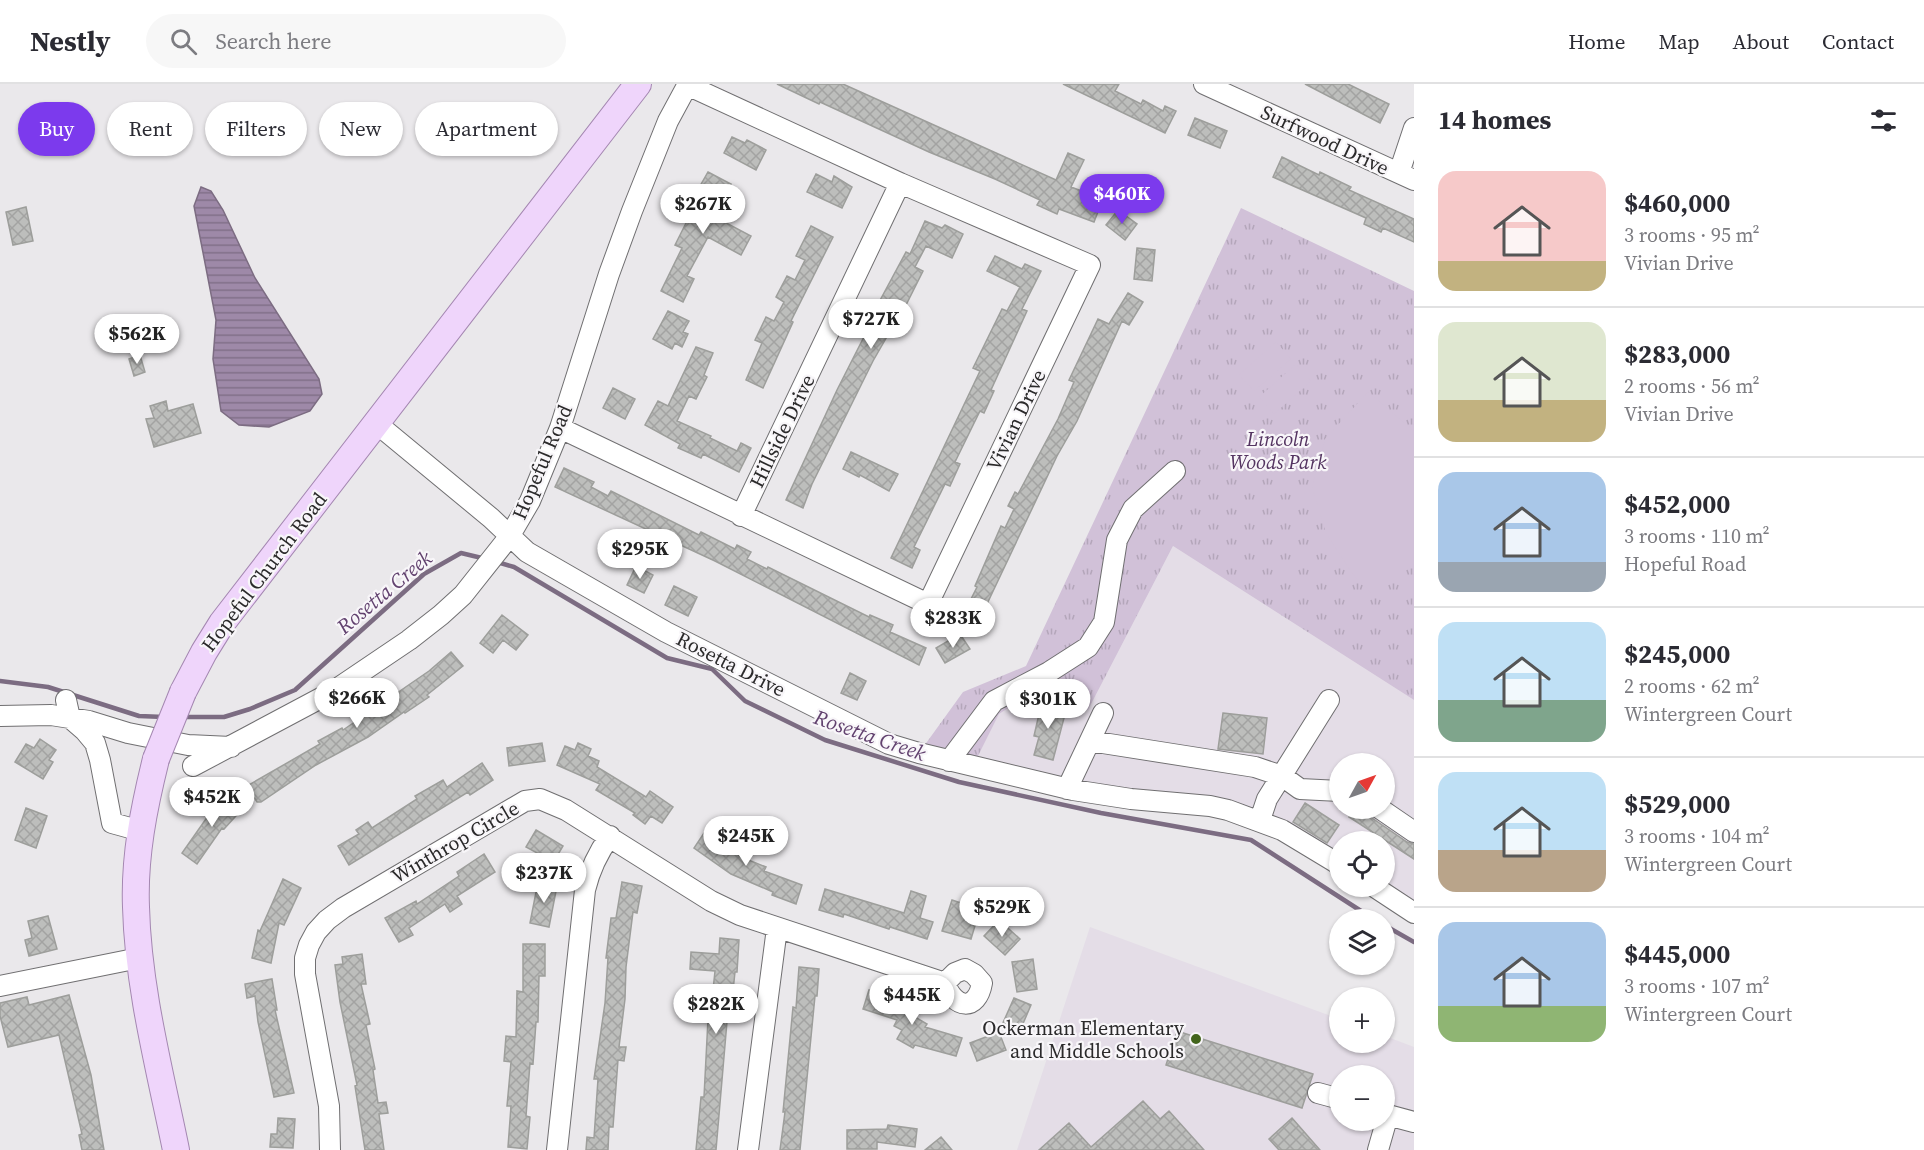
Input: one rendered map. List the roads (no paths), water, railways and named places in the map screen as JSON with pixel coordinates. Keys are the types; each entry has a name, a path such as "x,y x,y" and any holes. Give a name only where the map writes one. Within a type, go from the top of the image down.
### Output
{"main road":[{"name":"Hopeful Church Road","path":"176,1150 140,958 136,891 141,831 148,791 156,759 183,692 222,623 638,84"}],"street":[{"name":"Surfwood Drive","path":"1204,84 1406,177"},
{"name":"Vivian Drive","path":"560,428 928,604 1090,265 900,183 688,85"},
{"name":"Hopeful Road","path":"193,766 332,692 409,640 463,595 504,544 530,501 560,428 609,274 632,211 668,121 688,85"},
{"path":"1406,177 1414,128"},
{"name":"Hillside Drive","path":"741,516 900,183"},
{"name":"Rosetta Drive","path":"376,423 491,518 504,544 527,552 698,648 889,744 1066,789 1131,799 1210,806 1260,820 1282,830 1329,858"},
{"path":"949,760 994,701 1049,672 1088,647 1104,622 1117,540 1133,509 1175,471"},
{"path":"1260,820 1267,799 1329,700"},
{"path":"68,709 94,743 100,760 112,823 141,831"},
{"path":"0,716 51,715 68,709 89,721 128,733 188,745 231,747"},
{"path":"1066,789 1104,713"},
{"path":"1090,741 1256,767 1282,776 1300,789 1329,791"},
{"name":"Winthrop Circle","path":"330,1150 329,1106 305,974 305,958 316,932 343,908 525,801 540,799 553,803 610,836 711,901 740,915 945,983"},
{"path":"1395,819 1414,832"},
{"path":"557,1150 585,890 596,855 610,836"},
{"path":"1394,897 1412,906"},
{"path":"748,1150 777,928"},
{"path":"0,986 140,958"},
{"path":"1318,1093 1329,1096"},
{"path":"1395,1117 1414,1122"},
{"path":"1378,1150 1382,1131"}],"waterway":[{"name":"Rosetta Creek","path":"181,717 224,717 295,690 424,574 461,553 486,559"},
{"name":"Rosetta Creek","path":"497,562 514,567 667,658 712,669 745,701 825,740 959,782 1101,813 1251,840 1358,909"},
{"name":"Rosetta Creek","path":"0,681 48,687 139,716 164,717"},
{"name":"Rosetta Creek","path":"1395,931 1414,942"}],"place":[{"name":"Ockerman Elementary and Middle Schools","path":"1196,1039"}],"park label":[{"name":"Lincoln Woods Park","path":"1278,450"}]}
